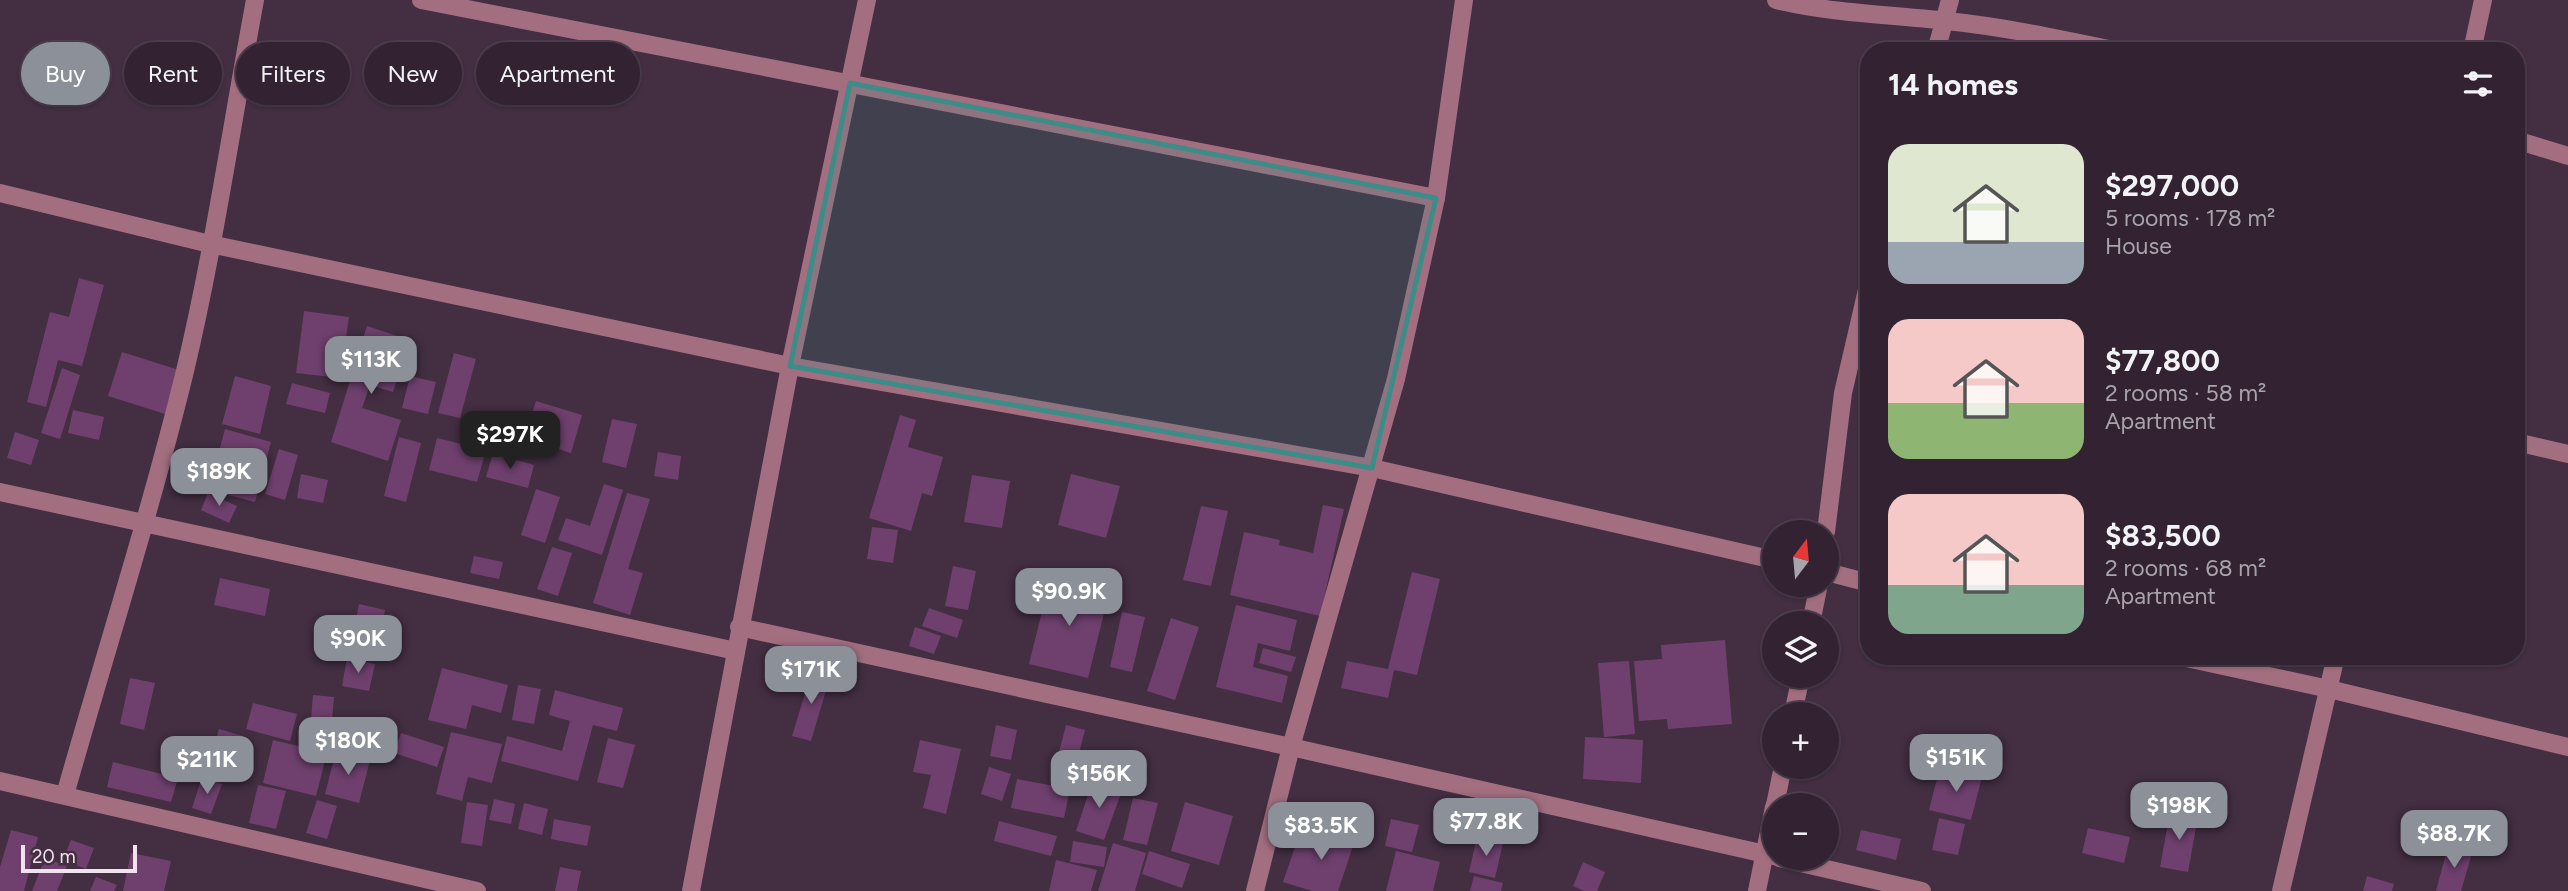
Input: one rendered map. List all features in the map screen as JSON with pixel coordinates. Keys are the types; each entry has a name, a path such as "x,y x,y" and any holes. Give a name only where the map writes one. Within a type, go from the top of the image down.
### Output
{"street":[{"path":"65,795 116,614 146,526 186,367 255,0"},
{"path":"421,0 1436,198"},
{"path":"691,891 790,366 867,0"},
{"path":"1255,891 1291,747 1396,379 1436,198 1464,0"},
{"path":"1776,0 1847,14 1945,20 2074,42"},
{"path":"1939,42 1950,0"},
{"path":"2474,42 2483,0"},
{"path":"2525,143 2568,156"},
{"path":"0,193 210,244 790,366 1372,468 1762,557"},
{"path":"1827,520 1843,393 1860,322"},
{"path":"2525,444 2568,454"},
{"path":"0,492 146,526 736,652"},
{"path":"1839,575 1860,581"},
{"path":"739,627 1291,747 1762,854"},
{"path":"2218,665 2568,747"},
{"path":"2281,891 2334,665"},
{"path":"0,781 477,891"},
{"path":"1757,891 1767,870"},
{"path":"1833,870 1922,891"}],"highlighted area":[{"path":"850,83 1436,198 1372,468 790,366"}],"building":[{"path":"79,278 104,285 82,366 58,360 46,407 27,402 50,312 69,317"},
{"path":"304,311 349,317 340,378 296,373"},
{"path":"367,326 410,340 393,392 370,385 362,408 401,420 388,461 331,442"},
{"path":"122,352 179,370 165,414 108,396"},
{"path":"454,353 476,359 460,418 438,413"},
{"path":"62,368 80,375 60,439 41,433"},
{"path":"235,376 271,386 260,434 222,424"},
{"path":"410,376 436,382 428,414 402,408"},
{"path":"292,383 330,393 325,413 286,404"},
{"path":"536,401 582,415 571,453 549,446 553,431 529,424"},
{"path":"73,410 104,417 99,440 68,433"},
{"path":"900,415 916,420 908,447 943,457 932,496 922,493 911,531 869,518"},
{"path":"612,419 637,424 626,468 602,462"},
{"path":"225,429 271,442 255,502 209,490"},
{"path":"15,432 39,440 31,465 7,458"},
{"path":"399,437 421,443 406,502 384,496"},
{"path":"437,438 486,450 477,482 429,470"},
{"path":"279,449 298,455 285,500 265,494"},
{"path":"658,452 681,456 678,480 654,476"},
{"path":"493,453 534,465 528,488 486,477"},
{"path":"301,474 328,480 323,503 297,498"},
{"path":"1071,474 1120,486 1106,538 1058,525"},
{"path":"972,475 1010,481 1002,528 964,522"},
{"path":"604,484 623,490 602,555 558,540 566,518 590,526"},
{"path":"536,489 560,497 545,543 521,535"},
{"path":"208,493 237,506 229,523 201,510"},
{"path":"627,493 650,499 628,569 643,573 630,615 593,603"},
{"path":"1323,505 1344,509 1320,616 1230,595 1244,532 1280,540 1279,545 1313,553"},
{"path":"1201,506 1228,511 1211,586 1183,580"},
{"path":"872,527 898,530 893,563 867,559"},
{"path":"552,547 572,553 558,596 537,589"},
{"path":"474,556 503,562 499,579 470,573"},
{"path":"953,566 976,571 968,610 945,606"},
{"path":"1412,572 1440,579 1417,675 1394,670 1388,698 1341,688 1347,661 1388,669"},
{"path":"220,578 270,589 265,616 214,605"},
{"path":"1050,579 1109,593 1088,678 1029,664"},
{"path":"359,604 385,610 379,639 353,634"},
{"path":"1236,605 1297,620 1290,651 1258,643 1253,667 1288,676 1282,703 1216,687"},
{"path":"929,608 963,620 957,638 922,626"},
{"path":"1122,612 1145,617 1132,672 1110,667"},
{"path":"1171,618 1199,627 1175,700 1147,691"},
{"path":"915,627 941,636 934,654 909,646"},
{"path":"1725,640 1732,724 1668,729 1667,719 1639,721 1634,661 1662,659 1661,645"},
{"path":"1263,648 1296,657 1291,672 1259,663"},
{"path":"347,658 375,664 369,691 342,686"},
{"path":"1629,661 1635,734 1604,737 1598,663"},
{"path":"442,668 508,685 501,713 472,705 466,729 428,720"},
{"path":"812,671 830,677 811,741 792,736"},
{"path":"130,678 155,683 144,730 120,724"},
{"path":"518,685 541,689 534,724 512,720"},
{"path":"555,690 623,708 617,731 593,725 578,781 501,761 507,736 562,751 570,721 549,715"},
{"path":"313,695 334,697 330,745 309,743"},
{"path":"253,703 297,714 290,741 246,729"},
{"path":"996,725 1017,730 1011,760 990,756"},
{"path":"1066,725 1085,730 1076,765 1057,760"},
{"path":"219,729 243,736 235,767 210,760"},
{"path":"451,732 502,744 492,783 468,777 462,801 436,794"},
{"path":"401,733 444,747 437,767 394,753"},
{"path":"1585,737 1643,740 1641,783 1583,779"},
{"path":"608,738 635,745 623,788 597,782"},
{"path":"273,740 327,753 316,796 263,783"},
{"path":"920,740 961,749 946,814 923,808 931,775 913,772"},
{"path":"336,751 370,760 359,803 325,794"},
{"path":"113,762 178,778 171,802 107,787"},
{"path":"989,767 1011,774 1002,801 981,794"},
{"path":"1940,767 1982,777 1971,820 1929,810"},
{"path":"202,777 222,784 211,814 192,808"},
{"path":"1017,779 1070,789 1064,818 1011,808"},
{"path":"1093,780 1122,791 1104,840 1076,831"},
{"path":"258,785 286,791 276,829 249,823"},
{"path":"1133,798 1158,803 1147,845 1123,840"},
{"path":"494,799 515,804 511,824 489,820"},
{"path":"317,800 337,806 327,839 306,833"},
{"path":"467,802 488,805 482,846 461,843"},
{"path":"1185,802 1233,816 1219,865 1171,851"},
{"path":"524,803 548,809 542,835 518,829"},
{"path":"2170,812 2198,817 2188,872 2160,867"},
{"path":"1939,818 1965,824 1958,855 1932,850"},
{"path":"554,819 591,826 587,846 551,839"},
{"path":"1391,819 1419,825 1412,852 1385,846"},
{"path":"999,821 1057,836 1051,856 994,841"},
{"path":"1334,824 1358,831 1338,891 1312,891 1283,882 1298,838 1326,847"},
{"path":"2088,828 2130,837 2124,863 2082,853"},
{"path":"11,830 38,837 24,891 0,891 0,867"},
{"path":"1861,830 1901,839 1896,860 1856,850"},
{"path":"1477,837 1503,843 1495,878 1469,872"},
{"path":"71,840 94,848 86,869 63,860"},
{"path":"1073,841 1107,847 1104,867 1070,862"},
{"path":"1113,843 1146,853 1135,891 1098,891"},
{"path":"2448,846 2472,853 2461,891 2436,891"},
{"path":"1149,851 1190,864 1182,888 1142,874"},
{"path":"1396,851 1440,862 1433,891 1386,891"},
{"path":"131,853 171,861 164,891 123,891"},
{"path":"45,858 67,866 57,891 32,891"},
{"path":"1056,860 1097,870 1091,891 1049,891"},
{"path":"1583,862 1605,872 1597,891 1584,891 1573,886"},
{"path":"560,867 581,871 577,891 555,891"},
{"path":"1474,876 1503,883 1501,891 1470,891"},
{"path":"2367,876 2394,884 2392,891 2363,891"},
{"path":"96,877 117,885 114,891 90,891"}]}
